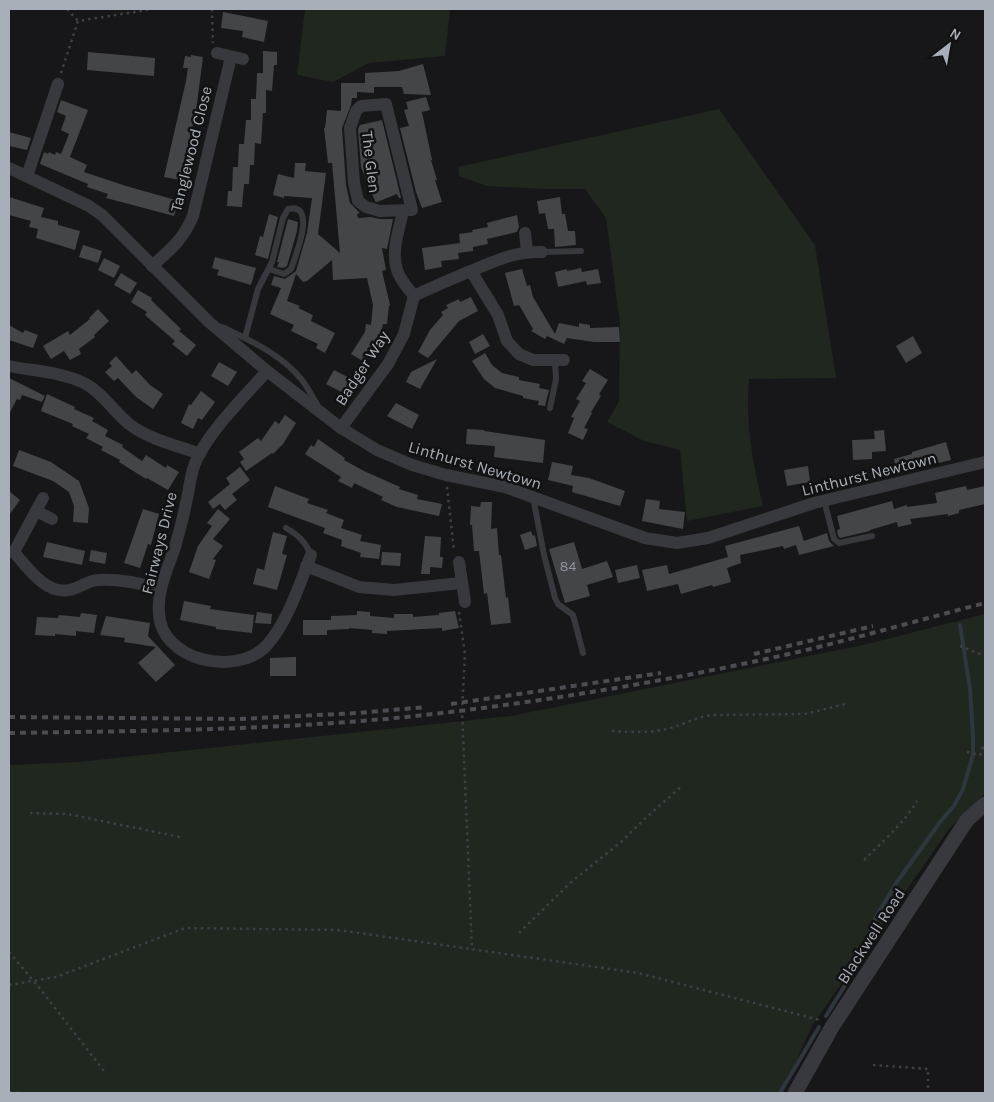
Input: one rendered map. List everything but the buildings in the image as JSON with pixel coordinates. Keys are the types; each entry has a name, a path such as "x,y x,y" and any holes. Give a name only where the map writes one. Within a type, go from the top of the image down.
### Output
{"street":[{"name":"Tanglewood Close","path":"152,266 177,244 188,229 193,216 237,58 217,53"},
{"path":"27,176 58,84"},
{"name":"The Glen","path":"386,104 412,210 403,212 380,212 366,207 358,201 354,184 350,128 356,111 361,106 386,104"},
{"name":"Linthurst Newtown","path":"9,168 89,206 102,215 209,322 341,428 377,450 412,466 505,487 630,534 677,543 708,538 824,500 985,462"},
{"name":"The Glen","path":"403,212 395,256 396,270 414,296"},
{"path":"525,233 527,251"},
{"path":"414,296 513,254 527,251 542,252"},
{"path":"471,271 498,316 507,341 520,354 533,360 559,360"},
{"name":"Badger Way","path":"341,428 388,364 404,334 414,296"},
{"path":"9,366 71,377 86,384 128,423 142,433 200,454"},
{"name":"Fairways Drive","path":"267,370 210,438 194,467 183,517 161,589 159,613 163,630 176,646 194,656 207,660 221,662 251,657 265,647 277,633 309,560"},
{"path":"43,498 11,552 42,582 56,589 69,590 88,582 99,580 148,585 161,589"},
{"path":"36,511 52,519"},
{"path":"309,560 359,587 394,590 461,583"},
{"path":"459,562 465,602"},
{"name":"Blackwell Road","path":"795,1093 832,1027 967,820 985,804"}],"lane":[{"path":"245,338 258,289 269,269 286,212 292,208 300,211 304,223 291,269 288,273 284,274 269,269"},
{"path":"542,252 581,251"},
{"path":"209,322 245,338 274,355 289,367 302,380 322,413"},
{"path":"550,408 559,360"},
{"path":"532,497 555,598 558,604 573,615 583,653"},
{"path":"824,500 834,539 839,543 872,536"},
{"path":"286,528 299,535 307,545 309,560"}],"path":[{"path":"67,9 78,20"},
{"path":"78,20 152,9"},
{"path":"212,9 213,44 217,53"},
{"path":"58,84 78,20"},
{"path":"446,475 454,560 459,562"},
{"path":"465,602 457,603 465,654 462,710 472,950"},
{"path":"960,646 985,656"},
{"path":"612,731 658,731 712,715 805,714 849,703"},
{"path":"967,752 980,755 985,743"},
{"path":"519,933 570,883 621,842 682,786"},
{"path":"864,860 908,815 917,801"},
{"path":"30,813 68,814 180,837"},
{"path":"9,985 56,977 185,928 338,930 638,973 822,1021 832,1027"},
{"path":"9,952 104,1071"},
{"path":"873,1065 928,1069 928,1093"},
{"path":"9,1092 18,1093"}],"shaded area":[{"path":"305,9 450,9 445,56 369,63 333,82 297,75"},
{"path":"719,109 815,245 836,378 749,379 749,427 763,506 687,521 680,450 644,441 607,422 619,401 620,324 606,218 585,189 487,186 459,176 458,167"},
{"path":"985,614 985,793 949,829 812,1026 782,1093 9,1093 9,765 78,762 511,716 863,645"}],"waterway":[{"path":"826,1016 852,974 877,915 897,882 940,822 954,806 963,789 973,755 973,737 970,689 960,625"},
{"path":"780,1093 819,1027"}],"railway":[{"path":"9,733 307,725 406,717 505,705 652,682 750,663 985,603"},
{"path":"754,654 873,626"},
{"path":"451,704 661,673"},
{"path":"9,717 239,719 358,713 426,707"}]}
